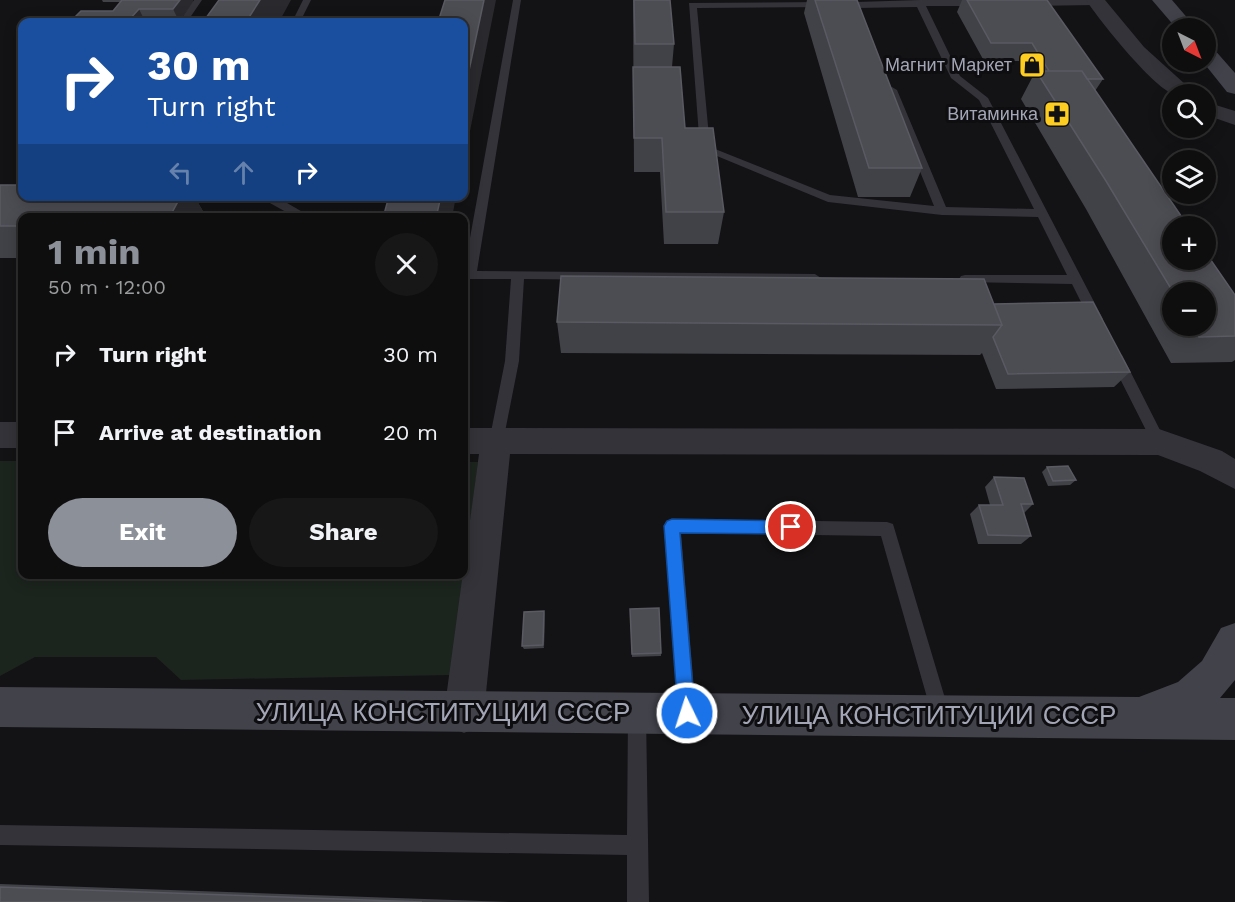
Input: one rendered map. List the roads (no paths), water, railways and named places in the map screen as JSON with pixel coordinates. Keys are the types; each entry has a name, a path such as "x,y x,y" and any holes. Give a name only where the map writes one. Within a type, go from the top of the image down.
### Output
{"street":[{"path":"1162,0 1177,18"},
{"path":"1095,1 1144,59 1172,84"},
{"path":"1216,64 1235,87"},
{"path":"1216,111 1235,118"},
{"path":"0,435 18,435"},
{"path":"464,713 480,441 1160,442 1211,461 1235,475"},
{"name":"УЛИЦА КОНСТИТУЦИИ СССР","path":"1138,717 1191,698 1216,675 1235,642"},
{"name":"УЛИЦА КОНСТИТУЦИИ СССР","path":"0,707 1235,719"}],"lane":[{"path":"186,18 198,0"},
{"path":"298,18 307,0"},
{"path":"468,270 517,0"},
{"path":"1024,3 1095,1"},
{"path":"920,3 956,78 983,98 1102,331"},
{"path":"844,5 989,3"},
{"path":"833,5 692,6 705,150 828,198 942,211 1042,213"},
{"path":"856,5 861,16"},
{"path":"888,81 942,211"},
{"path":"275,201 298,213"},
{"path":"468,275 827,278"},
{"path":"480,441 512,361 518,275"},
{"path":"957,279 1076,280"},
{"path":"1113,351 1160,442"},
{"path":"687,713 672,526 887,529 940,715"},
{"path":"637,713 638,902"},
{"path":"0,835 638,845"}],"place":[{"name":"Магнит Маркет","path":"1032,65"},
{"name":"Витаминка","path":"1057,114"}]}
